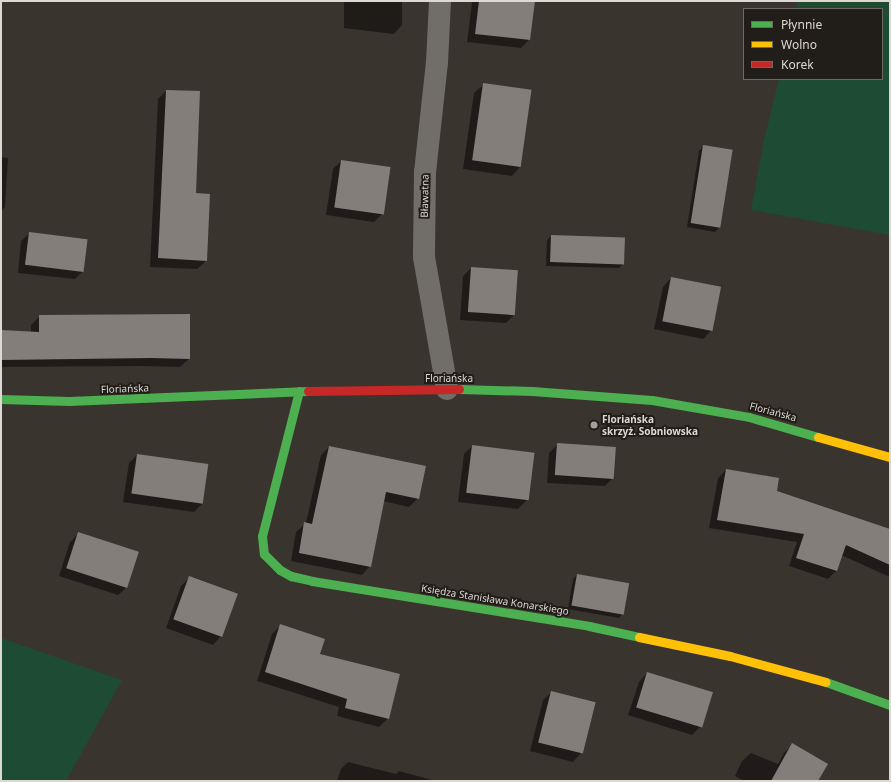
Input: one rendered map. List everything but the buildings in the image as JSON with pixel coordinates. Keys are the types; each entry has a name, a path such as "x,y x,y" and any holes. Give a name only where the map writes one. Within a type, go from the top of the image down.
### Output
{"street":[{"name":"Bławatna","path":"440,1 437,62 425,172 424,257 447,390"},
{"name":"Floriańska","path":"1,399 69,401 116,400 298,391 532,391 652,400 749,416 890,457"},
{"name":"Księdza Stanisława Konarskiego","path":"298,391 262,536 264,554 280,570 291,576 312,581 589,626 730,656 833,684 890,705"}],"green space":[{"path":"798,1 890,1 890,235 751,210 764,140 779,80 883,80 883,8 796,8"},
{"path":"1,638 122,680 66,781 1,781"}],"traffic: fast":[{"path":"459,389 532,391 652,400 749,417 818,437"},
{"path":"299,391 262,536 264,554 280,570 291,576 312,581 589,626 639,637"},
{"path":"1,399 69,401 308,391"},
{"path":"826,682 890,705"}],"traffic: slow":[{"path":"818,437 890,457"},
{"path":"639,637 730,656 826,682"}],"traffic: jam":[{"path":"308,391 459,389"}],"place":[{"name":"Floriańska skrzyż. Sobniowska","path":"594,425"}]}
